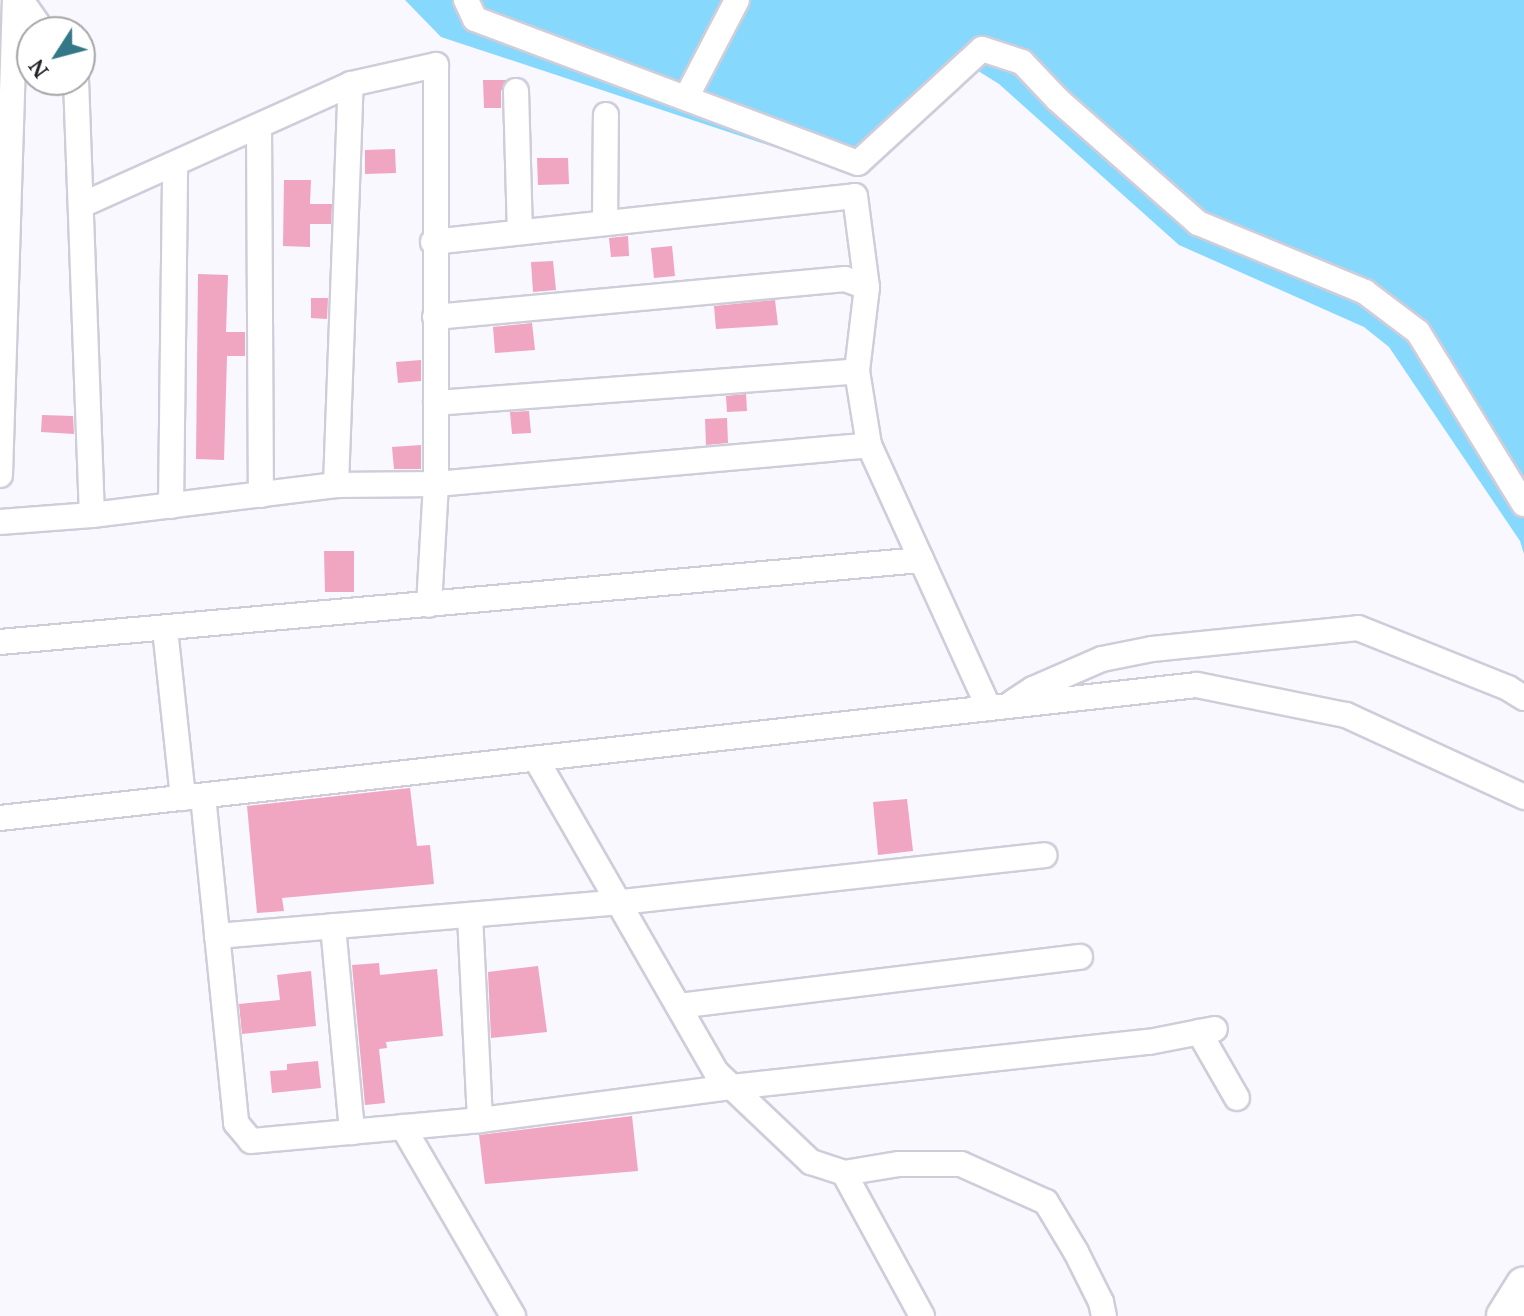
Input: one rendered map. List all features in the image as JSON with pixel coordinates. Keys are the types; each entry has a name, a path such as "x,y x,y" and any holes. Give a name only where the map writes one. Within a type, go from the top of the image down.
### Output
{"highway":[{"path":"1505,1316 1524,1286"}],"street":[{"path":"0,475 15,0"},
{"path":"466,0 475,19 858,163 982,49 1022,62 1058,100 1198,223 1365,292 1418,332 1524,504"},
{"path":"686,98 737,0"},
{"path":"82,205 351,84 436,65 433,242 436,484 429,605"},
{"path":"336,485 351,84"},
{"path":"516,91 520,232"},
{"path":"77,96 92,515"},
{"path":"605,223 606,115"},
{"path":"259,126 261,495"},
{"path":"171,506 175,164"},
{"path":"433,242 855,196 867,287 857,371 869,445 921,560 998,707"},
{"path":"435,317 845,279 867,287"},
{"path":"436,403 857,371"},
{"path":"0,522 92,515 336,485 436,484 869,445"},
{"path":"0,642 921,560"},
{"path":"998,707 1102,659 1152,649 1358,628 1508,688 1524,698"},
{"path":"165,629 217,936 236,1123 251,1141 480,1120 732,1087 1149,1042 1207,1031 1237,1098"},
{"path":"0,818 1197,685 1346,715 1524,797"},
{"path":"536,759 716,1072 811,1162 844,1173 899,1164 961,1164 1046,1202 1076,1252 1101,1302 1104,1316"},
{"path":"217,936 621,902 1044,855"},
{"path":"470,915 480,1120"},
{"path":"333,926 352,1132"},
{"path":"679,1006 1080,957"},
{"path":"403,1127 513,1316"},
{"path":"844,1173 922,1316"}],"water":[{"path":"405,0 1524,0 1524,554 1520,541 1389,347 1364,327 1179,245 999,84 967,64 859,175 441,37"}],"building":[{"path":"483,80 507,80 501,91 501,108 484,108"},
{"path":"395,149 396,173 365,174 365,150"},
{"path":"537,158 568,158 569,184 538,185"},
{"path":"284,180 311,180 310,204 332,204 331,224 310,224 310,247 283,246"},
{"path":"628,236 629,256 611,257 609,238"},
{"path":"672,246 675,276 654,278 651,248"},
{"path":"553,261 556,290 533,292 531,262"},
{"path":"198,274 228,275 226,332 245,332 245,356 227,356 224,460 196,459"},
{"path":"311,298 328,298 327,319 311,318"},
{"path":"775,300 778,325 716,329 714,306"},
{"path":"532,323 535,350 495,353 493,327"},
{"path":"421,360 421,381 398,383 396,362"},
{"path":"746,394 747,411 727,412 726,396"},
{"path":"529,411 531,433 512,434 510,412"},
{"path":"42,415 73,416 74,434 41,432"},
{"path":"727,418 728,443 706,445 705,419"},
{"path":"421,445 421,469 394,469 392,447"},
{"path":"324,551 354,551 354,592 325,592"},
{"path":"410,788 417,846 430,845 434,884 282,898 284,911 257,913 247,806"},
{"path":"907,799 913,851 878,855 873,802"},
{"path":"379,963 380,975 437,969 443,1036 386,1042 387,1048 379,1049 385,1103 365,1105 352,965"},
{"path":"538,966 547,1032 491,1038 488,972"},
{"path":"311,971 316,1026 242,1034 239,1004 280,1000 277,975"},
{"path":"318,1061 321,1088 272,1093 270,1071 287,1070 287,1064"},
{"path":"632,1116 638,1171 485,1184 479,1135"}]}
